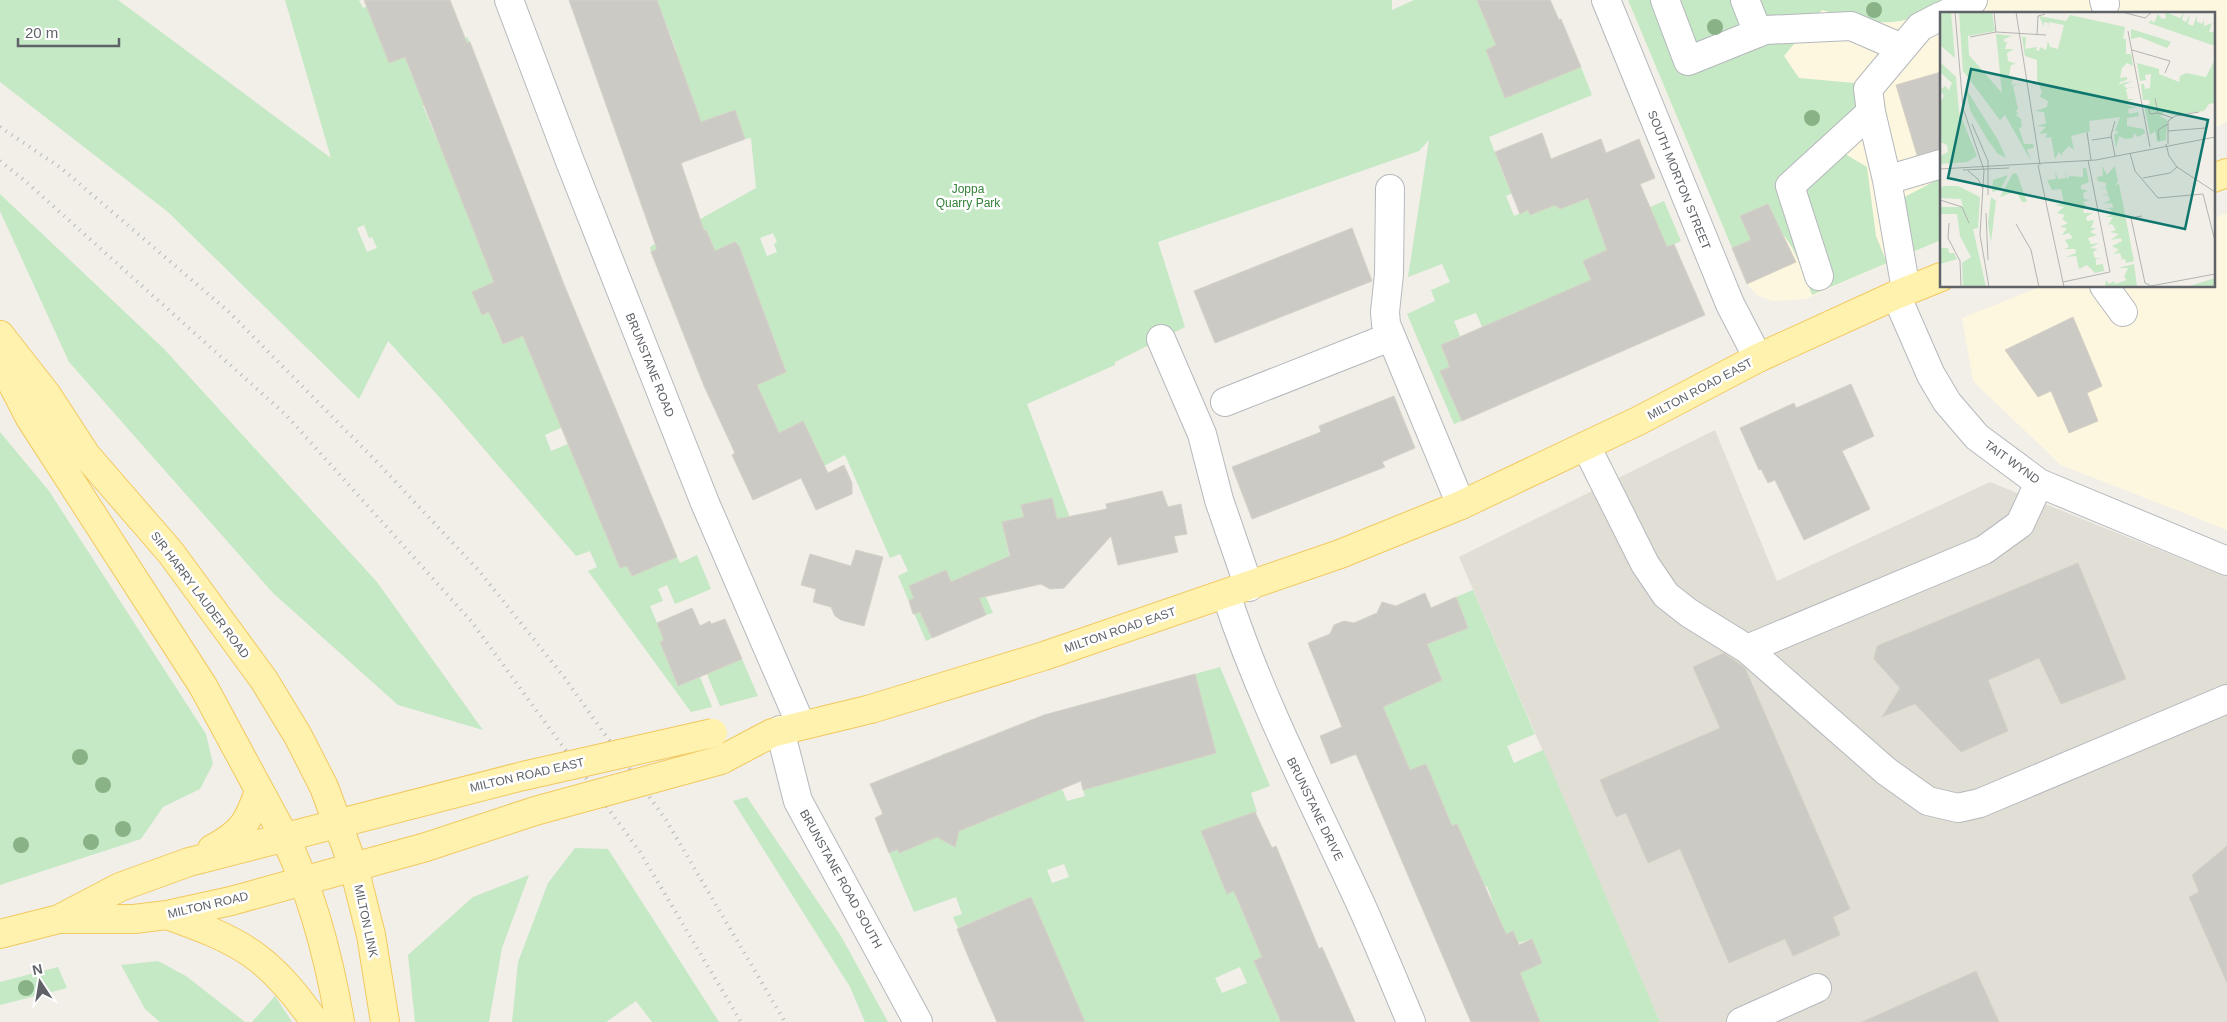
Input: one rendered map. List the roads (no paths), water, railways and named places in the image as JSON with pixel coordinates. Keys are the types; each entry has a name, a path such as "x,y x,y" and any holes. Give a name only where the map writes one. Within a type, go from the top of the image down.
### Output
{"main road":[{"path":"2214,178 2227,173"},
{"name":"MILTON ROAD EAST","path":"284,836 523,776 713,733 784,729 871,709 1026,662 1340,554 1461,504 1586,446 1758,358 1901,293 1940,277"},
{"name":"SIR HARRY LAUDER ROAD","path":"0,335 47,394 86,455 171,553 264,680 298,736 339,822"},
{"path":"0,360 35,426 203,686 284,836 304,882 330,966 340,1022"},
{"name":"MILTON ROAD EAST","path":"354,868 535,811 722,760 784,729"},
{"path":"189,862 234,837 251,815 259,791"},
{"name":"MILTON LINK","path":"339,822 354,868 371,935 384,1022"},
{"name":"MILTON ROAD","path":"0,934 59,919 120,887 189,862 284,836"},
{"name":"MILTON ROAD","path":"59,919 134,919 166,915 354,868"},
{"path":"166,915 229,939 261,959 282,977 315,1022"}],"street":[{"name":"BRUNSTANE ROAD","path":"509,0 571,164 705,502 784,729"},
{"name":"SOUTH MORTON STREET","path":"1606,0 1730,304 1758,358"},
{"path":"1665,0 1688,61 1765,30 1851,26 1902,48"},
{"path":"1744,0 1758,33"},
{"path":"1950,12 1973,0"},
{"name":"TAIT WYND","path":"1940,17 1920,27 1868,89 1871,112 1887,180 1901,293 1930,375 1947,402 1977,437 2039,483 2227,561"},
{"path":"1819,276 1790,186 1871,112"},
{"path":"1887,180 1940,164"},
{"path":"1390,189 1389,274 1384,312 1390,337 1461,504"},
{"path":"2105,288 2123,312"},
{"path":"1225,402 1390,337"},
{"name":"BRUNSTANE DRIVE","path":"1161,339 1202,434 1219,500 1238,590 1237,628 1281,738 1362,907 1411,1022"},
{"path":"1586,446 1654,580 1666,595 1689,613 1747,649 1886,771 1928,801 1958,808 2002,794 2227,699"},
{"path":"1747,649 1984,550 2020,524 2039,483"},
{"name":"BRUNSTANE ROAD SOUTH","path":"784,729 798,801 918,1022"},
{"path":"1741,1022 1817,988"}],"railway":[{"path":"0,127 61,168 228,311 377,462 480,572 564,677 666,820 785,1022"},
{"path":"0,161 24,180 286,415 471,621 640,852 741,1022"}],"park label":[{"name":"Joppa Quarry Park","path":"968,196"}]}
